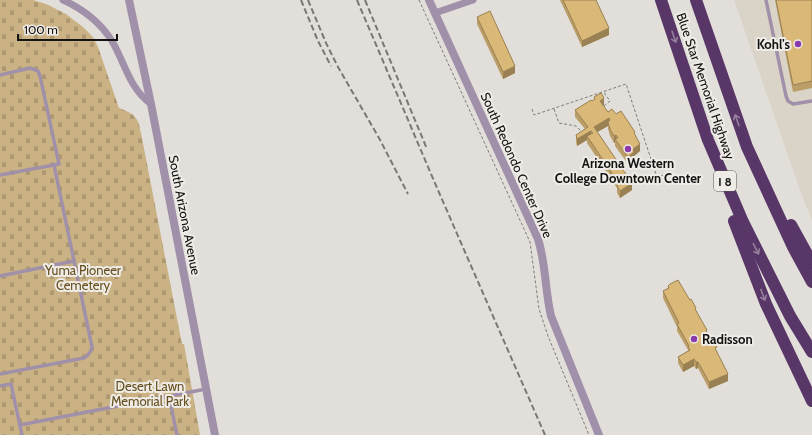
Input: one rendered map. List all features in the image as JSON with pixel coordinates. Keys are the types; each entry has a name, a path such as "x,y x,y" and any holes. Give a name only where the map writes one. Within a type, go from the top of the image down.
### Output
{"highway":[{"name":"Blue Star Memorial Highway","path":"661,0 708,140 743,222 790,316 812,352"},
{"path":"696,0 747,147 793,247 812,282"},
{"path":"708,140 730,210 766,304 812,401"},
{"path":"747,147 812,263"}],"street":[{"path":"63,0 73,4 88,14 101,26 112,42 136,90 142,98 151,104"},
{"name":"South Arizona Avenue","path":"129,0 151,104 215,435"},
{"name":"South Redondo Center Drive","path":"429,0 538,239 543,256 548,303 551,316 599,435"},
{"path":"435,13 473,0"}],"lane":[{"path":"766,0 788,101 793,104 812,100"},
{"path":"0,74 30,68 38,71 60,164 0,175"},
{"path":"0,374 84,358 88,356 92,347 54,165"},
{"path":"0,276 74,261"},
{"path":"0,386 11,384 22,435"},
{"path":"20,425 207,389"},
{"path":"169,396 177,435"}],"path":[{"path":"419,0 530,242 539,309 589,435"},
{"path":"532,109 534,115 626,84 657,177 664,175"},
{"path":"602,108 610,101 605,95 605,91"},
{"path":"554,108 559,123 576,126 586,134"}],"shaded area":[{"path":"734,0 812,0 812,220 802,196"}],"green space":[{"name":"Yuma Pioneer Cemetery","path":"0,0 33,0 46,4 66,14 83,27 93,37 98,47 119,108 132,114 139,123 182,344 184,344 200,435 0,435"}],"building":[{"path":"563,0 596,0 609,28 582,41"},
{"name":"Kohl's","path":"776,0 812,0 812,81 793,85"},
{"path":"490,11 515,66 503,72 477,17"},
{"name":"Arizona Western College Downtown Center","path":"601,93 604,98 600,101 608,112 612,109 616,114 621,111 635,132 634,133 640,144 633,149 634,152 628,157 615,139 618,138 616,135 614,136 610,129 608,122 610,120 609,118 594,127 632,183 620,191 617,186 619,184 587,136 593,133 591,131 577,139 576,135 588,127 575,110 591,100 592,101 595,99 594,97"},
{"name":"Radisson","path":"678,280 696,308 695,309 707,330 707,334 711,342 714,341 717,347 715,348 728,374 709,382 698,362 694,359 683,365 678,357 690,350 677,324 679,323 663,291 669,288 668,286 670,284"}],"railway":[{"path":"301,0 318,41 331,66"},
{"path":"308,0 338,67 379,138 408,194"},
{"path":"357,0 545,435"},
{"path":"365,0 427,149"}],"place":[{"name":"Kohl's","path":"798,44"},
{"name":"Arizona Western College Downtown Center","path":"628,149"},
{"name":"Radisson","path":"694,339"}],"park label":[{"name":"Desert Lawn Memorial Park","path":"150,394"}]}
